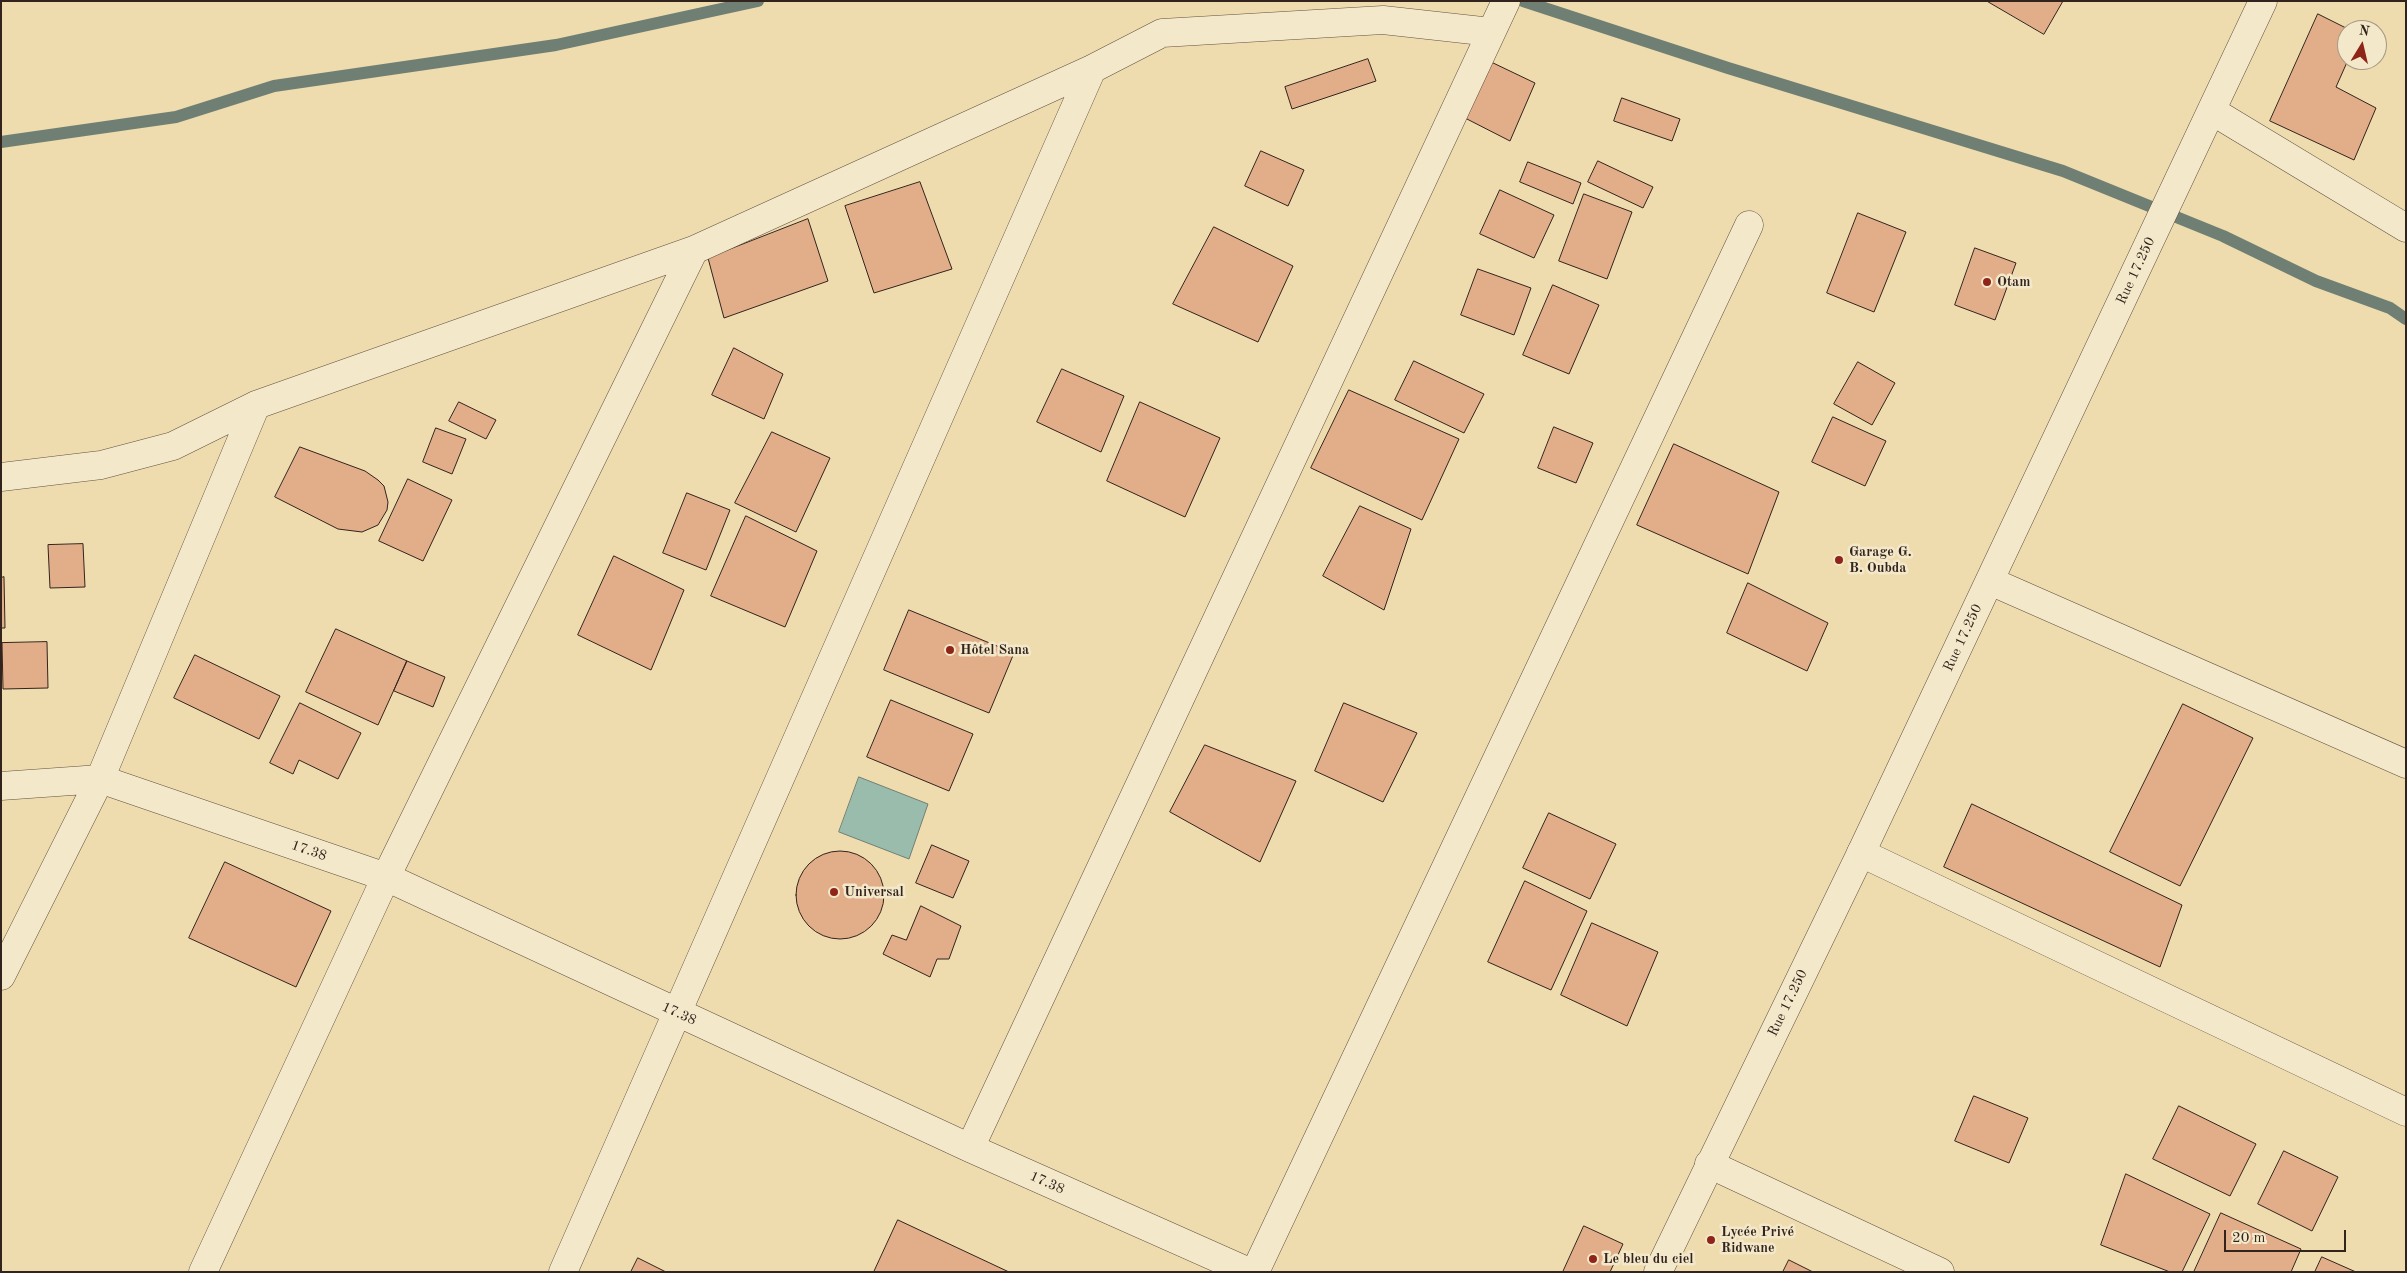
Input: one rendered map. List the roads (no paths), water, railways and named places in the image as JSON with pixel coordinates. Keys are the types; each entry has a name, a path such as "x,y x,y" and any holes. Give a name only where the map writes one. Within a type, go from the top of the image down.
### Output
{"street":[{"path":"970,1148 1506,1"},
{"name":"Rue 17.250","path":"1658,1272 1861,853 2263,1"},
{"path":"1,477 101,465 173,446 256,405 694,250 1092,69 1162,33 1383,20 1492,30"},
{"path":"563,1272 1092,69"},
{"path":"2212,111 2406,228"},
{"path":"1255,1272 1749,225"},
{"path":"203,1272 386,877 694,250"},
{"path":"1,976 100,779 256,405"},
{"path":"1990,581 2406,764"},
{"path":"1,786 100,779"},
{"name":"17.38","path":"100,779 386,877 970,1148 1249,1272"},
{"path":"1861,853 2406,1112"},
{"path":"1709,1164 1940,1272"}],"waterway":[{"path":"1,142 176,117 274,86 556,45 758,1"},
{"path":"1523,1 1728,68 2063,171 2223,236 2316,281 2390,308 2406,319"}],"place":[{"name":"Otam","path":"1987,282"},
{"name":"Garage G. B. Oubda","path":"1839,560"},
{"name":"Hôtel Sana","path":"950,650"},
{"name":"Universal","path":"834,892"},
{"name":"Lycée Privé Ridwane","path":"1711,1240"},
{"name":"Le bleu du ciel","path":"1593,1259"}]}
